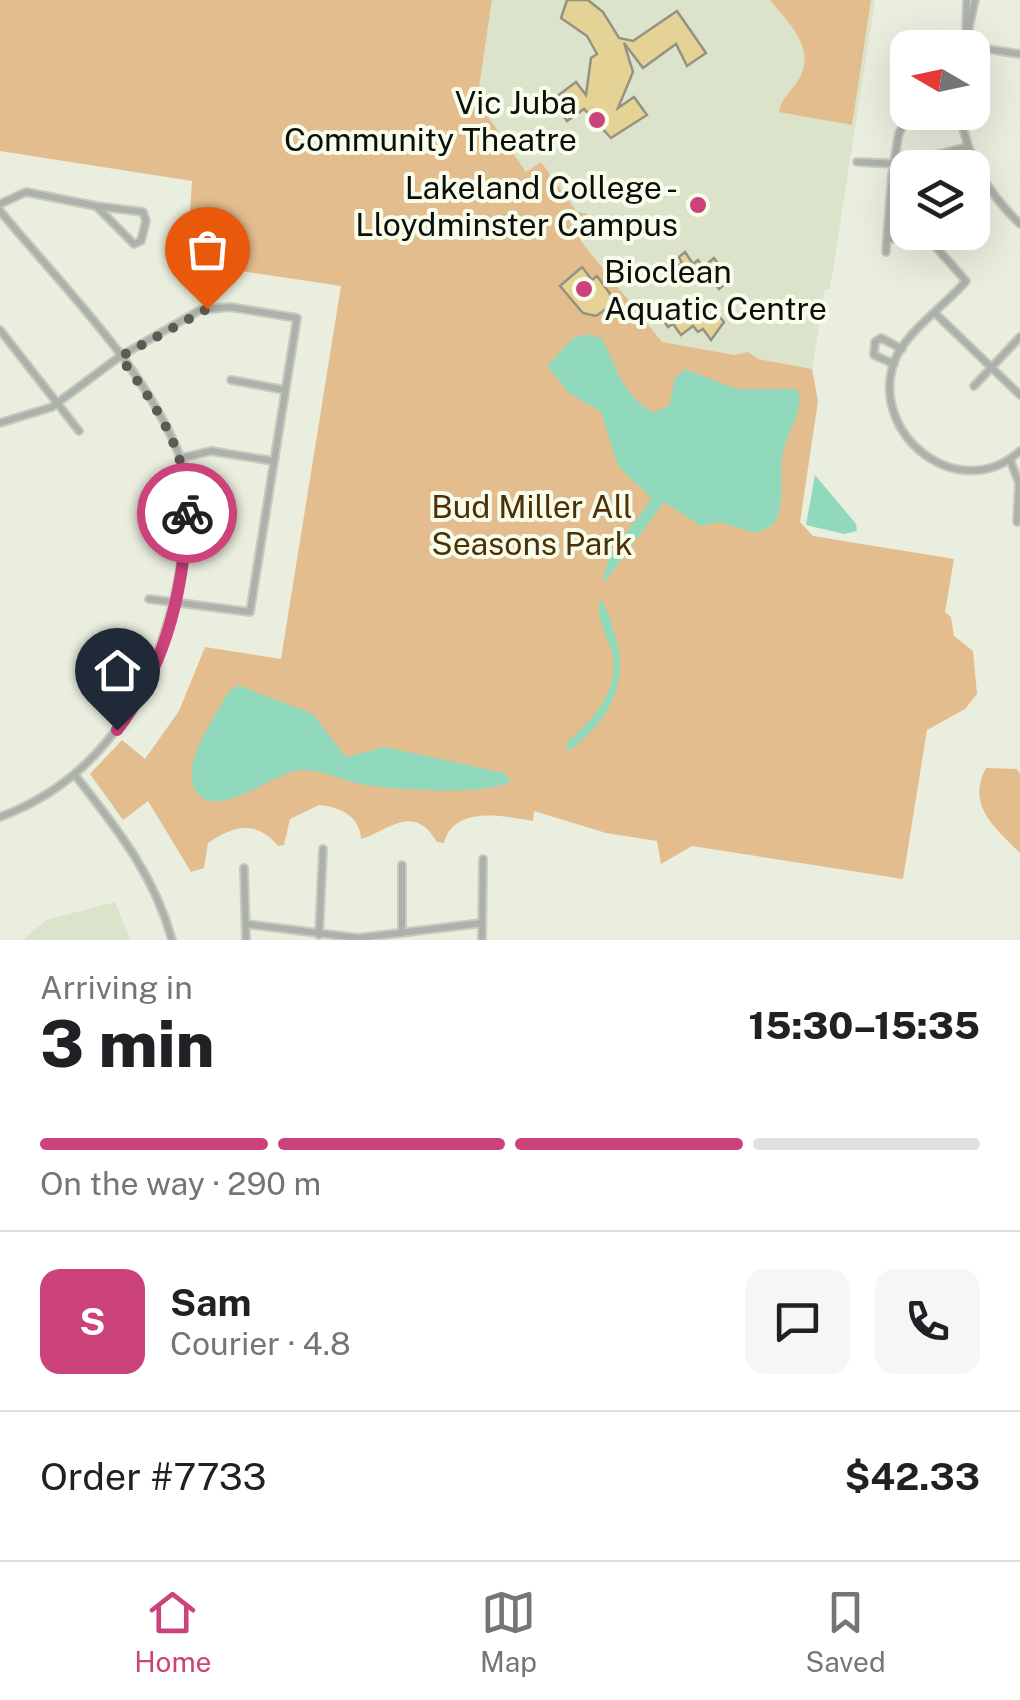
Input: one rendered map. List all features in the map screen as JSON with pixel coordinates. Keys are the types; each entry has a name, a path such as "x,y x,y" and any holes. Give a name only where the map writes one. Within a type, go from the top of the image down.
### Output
{"street":[{"path":"967,0 967,30"},
{"path":"968,30 975,0"},
{"path":"990,50 1020,54"},
{"path":"964,130 967,147 985,184 1020,224"},
{"path":"955,150 967,147"},
{"path":"857,162 890,165"},
{"path":"886,252 888,240 884,230 890,191"},
{"path":"0,817 76,775 112,737 140,696 166,640 175,603 187,524 181,458 159,413 120,357 0,207 26,192 142,212 146,221 141,241 134,244 125,239 96,206"},
{"path":"888,240 925,235 966,281 902,348 889,386 894,418 919,453 941,465 965,470 1010,460 1020,452"},
{"path":"0,423 34,415 60,402 120,357 200,310 230,307 297,318 250,612 149,599"},
{"path":"937,314 1020,395"},
{"path":"0,331 80,432"},
{"path":"894,364 874,355 874,342 881,338 902,348"},
{"path":"974,386 1020,338"},
{"path":"231,380 285,390"},
{"path":"181,458 211,452 274,461"},
{"path":"1010,460 1019,484 1017,522"},
{"path":"162,522 187,524"},
{"path":"76,775 137,855 153,884 172,940"},
{"path":"320,935 323,849"},
{"path":"482,940 484,859"},
{"path":"402,866 402,932"},
{"path":"244,868 246,940"},
{"path":"246,924 358,938 482,923"}],"shaded area":[{"name":"Lakeland College - Lloydminster Campus","path":"492,0 875,0 830,289 825,289 812,369 659,342 510,151 477,101"},
{"path":"588,334 602,339 627,389 653,412 669,406 675,378 685,369 737,389 797,389 798,412 783,452 780,508 773,525 756,533 720,522 701,526 664,502 604,583 615,547 651,498 618,466 601,412 568,392 547,366 573,338"},
{"path":"815,475 856,524 857,531 844,534 806,525"},
{"path":"600,599 619,653 617,686 604,715 568,752 566,743 596,712 613,675 614,661 600,617"},
{"path":"238,685 313,714 346,757 385,747 504,773 511,781 482,789 415,790 360,784 301,770 231,799 205,799 192,780 195,755 228,692"},
{"path":"115,902 130,940 23,940 46,920"}],"green space":[{"name":"Bud Miller All Seasons Park","path":"0,0 492,0 477,101 526,172 541,162 577,212 588,214 590,223 580,240 662,342 734,355 748,352 758,359 812,369 818,401 800,522 813,536 954,559 945,612 951,617 954,636 973,651 977,694 965,709 927,730 903,879 692,846 661,864 657,841 606,833 534,811 533,821 495,816 469,818 450,831 444,843 437,842 419,823 409,821 361,839 357,824 348,814 319,805 290,819 284,845 278,846 253,829 226,832 208,843 204,868 191,872 148,801 123,820 90,774 122,740 145,759 179,711 205,647 281,659 341,286 227,269 187,258 192,181 0,151"},
{"path":"770,0 871,0 852,125 779,112 805,62 800,40"},
{"path":"986,768 1017,769 1020,774 1020,853 993,825 981,805 979,794"}],"building":[{"path":"567,0 588,0 603,12 619,38 633,41 677,11 706,53 687,66 676,44 643,68 624,43 633,72 618,108 634,97 647,115 611,138 584,109 567,121 552,100 576,82 586,95 591,58 597,54 587,36 561,18"},
{"path":"685,252 693,264 698,260 703,267 714,258 722,269 727,265 732,272 722,280 725,284 719,289 711,278 706,282 701,276 689,284 682,273 676,278 671,271 682,263 679,257"},
{"name":"Bioclean Aquatic Centre","path":"582,267 592,280 597,276 616,302 596,316 583,313 560,286"},
{"path":"677,304 685,314 690,310 695,318 706,309 715,320 719,316 724,322 711,340 703,329 698,332 693,326 681,335 673,324 668,327 664,321 674,313 671,309"}],"way so far":[{"path":"187,513 181,458 159,413 120,357 193,312 207,309"}],"place":[{"name":"Vic Juba Community Theatre","path":"597,120"},
{"name":"Lakeland College - Lloydminster Campus","path":"698,205"},
{"name":"Bioclean Aquatic Centre","path":"584,289"}],"route":[{"path":"117,730 148,682 166,640 184,550 187,513"}]}
